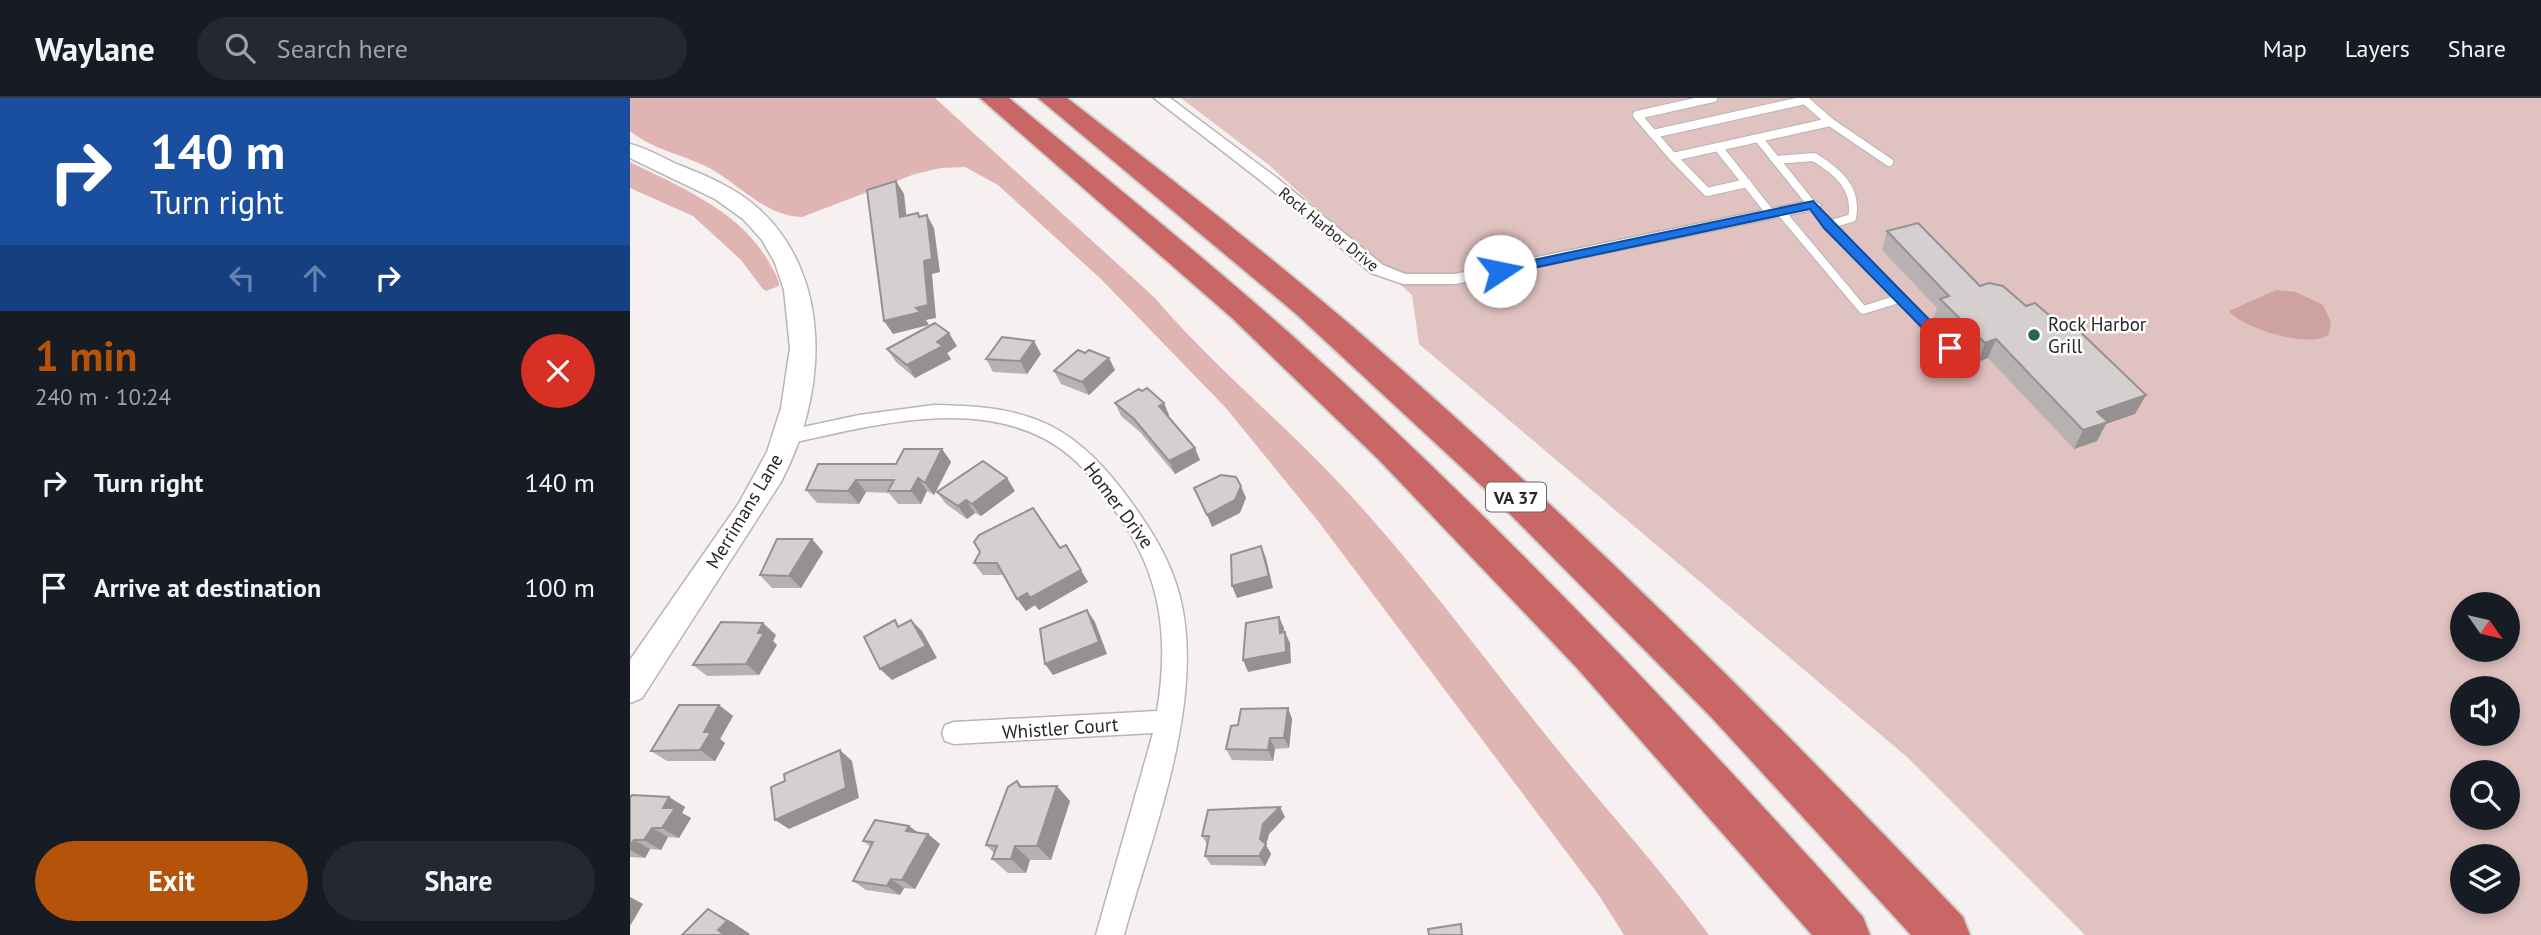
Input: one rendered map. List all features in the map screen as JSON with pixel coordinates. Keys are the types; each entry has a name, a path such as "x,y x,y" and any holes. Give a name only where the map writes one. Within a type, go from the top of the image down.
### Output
{"highway":[{"name":"VA 37","path":"993,98 1233,302 1375,435 1667,736 1845,935"},
{"name":"VA 37","path":"1051,98 1275,278 1501,481 1798,778 1945,935"}],"main road":[{"name":"Merrimans Lane","path":"630,150 713,188 737,202 761,224 794,273 801,310 802,341 798,386 787,437 752,506 630,688"}],"street":[{"name":"Rock Harbor Drive","path":"1161,98 1271,181 1368,263 1403,279 1455,279 1813,205"},
{"name":"Homer Drive","path":"787,437 899,416 979,413 1031,424 1075,449 1140,527 1154,550 1166,583 1174,616 1175,663 1155,773 1110,935"},
{"name":"Whistler Court","path":"954,733 1166,721"}],"lane":[{"path":"1713,98 1637,115 1707,192 1747,183"},
{"path":"1653,134 1805,100 1829,122 1889,162"},
{"path":"1673,157 1829,122"},
{"path":"1759,139 1828,225 1965,364"},
{"path":"1718,147 1747,183 1863,310 1902,298"},
{"path":"1776,160 1814,156 1841,177 1852,191 1856,207 1852,218 1828,225"}],"shaded area":[{"path":"630,98 935,98 1154,297 1340,484 1426,583 1534,721 1709,935 1624,935 1598,894 1318,521 1225,407 1102,280 998,185 965,167 941,168 915,174 802,217 789,215 755,200 713,170 660,148 630,131"},
{"path":"1181,98 2541,98 2541,935 2085,935 1907,757 1419,344 1412,295 1269,165"},
{"path":"630,162 710,203 728,216 759,247 779,286 766,291 741,260 693,216 630,188"},
{"path":"2276,290 2296,292 2323,305 2331,322 2329,334 2308,340 2277,335 2236,318 2229,311"}],"building":[{"path":"896,181 900,217 918,213 919,217 927,215 932,259 924,261 928,305 916,308 921,312 884,321 867,190"},
{"path":"1918,223 1980,286 1989,283 2003,286 2026,306 2035,303 2065,329 2074,326 2146,395 2097,412 2108,422 2083,430 1996,339 1985,343 1940,299 1949,296 1887,231"},
{"path":"935,323 949,333 937,342 943,346 907,365 887,349"},
{"path":"1002,337 1034,341 1020,361 986,359"},
{"path":"1078,350 1085,353 1089,350 1109,358 1082,382 1054,371"},
{"path":"1147,388 1164,403 1159,406 1195,448 1169,461 1134,419 1115,403 1139,389 1142,391"},
{"path":"904,449 942,449 925,483 918,478 911,491 888,491 894,480 856,480 848,491 806,490 818,464 896,464"},
{"path":"983,461 1007,478 972,504 966,500 958,506 937,492"},
{"path":"1221,475 1236,477 1241,486 1235,500 1207,515 1194,488"},
{"path":"1033,508 1060,548 1066,545 1081,570 1030,598 1027,593 1017,599 997,563 974,563 980,552 974,542 979,535"},
{"path":"777,539 812,539 789,576 760,575"},
{"path":"1261,546 1269,576 1232,586 1231,555"},
{"path":"1087,610 1099,642 1045,664 1040,629"},
{"path":"1279,617 1280,633 1285,632 1286,652 1243,660 1246,623"},
{"path":"895,620 898,627 911,620 926,646 880,669 864,637"},
{"path":"721,622 763,623 758,633 764,633 746,664 693,665"},
{"path":"679,705 719,705 704,732 711,732 700,750 651,751"},
{"path":"1288,708 1284,738 1270,738 1268,750 1226,749 1231,726 1238,725 1241,709"},
{"path":"840,750 846,788 775,820 771,787 785,781 784,774"},
{"path":"1017,781 1020,787 1057,786 1037,846 1015,846 1011,859 992,859 997,846 986,845 1008,787"},
{"path":"632,795 669,797 663,808 675,808 662,828 652,828 644,840 634,840 630,845 630,798"},
{"path":"1280,807 1263,824 1260,839 1266,844 1259,856 1205,856 1209,836 1202,836 1208,810"},
{"path":"875,820 909,826 906,831 928,834 902,880 891,879 887,886 853,881 873,842 863,841"},
{"path":"708,909 727,921 718,930 725,935 682,935"},
{"path":"1461,924 1462,935 1429,935 1428,929"}],"place":[{"name":"Rock Harbor Grill","path":"2034,335"}],"route":[{"path":"1500,271 1813,205 1828,225 1950,348"}]}
